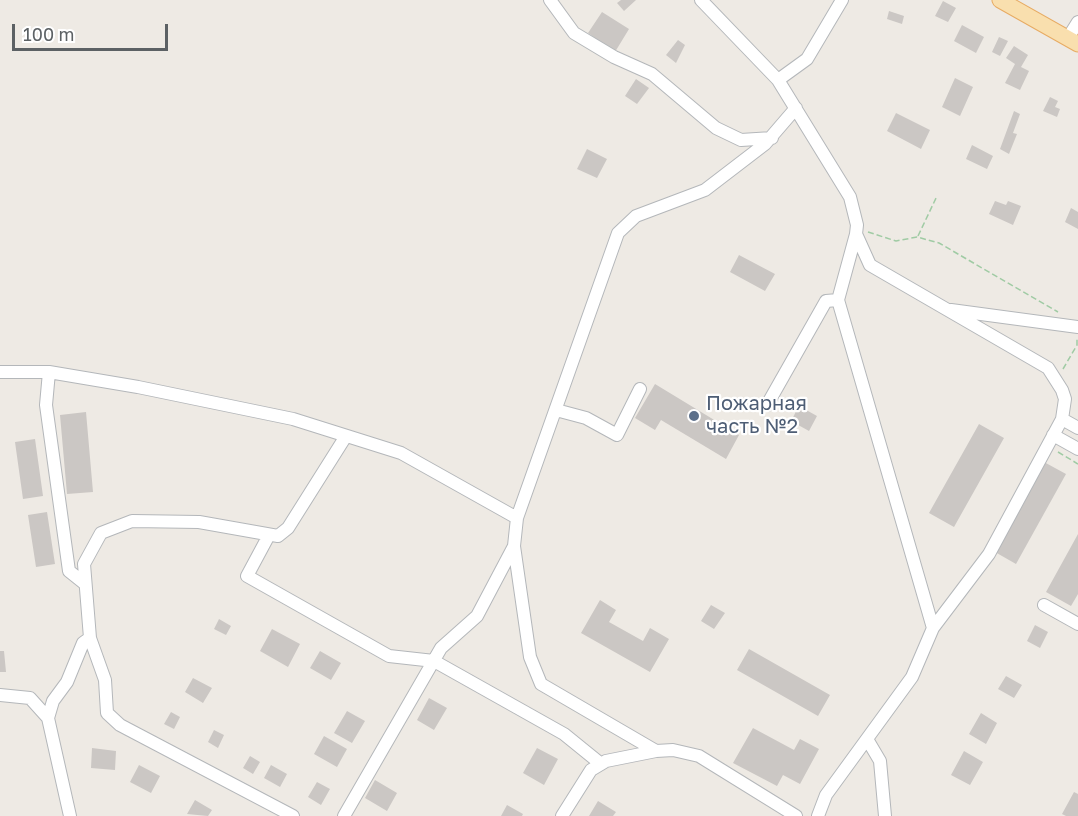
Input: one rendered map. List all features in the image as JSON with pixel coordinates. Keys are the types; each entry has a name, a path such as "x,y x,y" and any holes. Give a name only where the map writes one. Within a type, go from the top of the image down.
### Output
{"main road":[{"path":"1000,0 1073,41"}],"street":[{"path":"550,0 574,33 614,57 652,74 716,128 741,140 772,138"},
{"path":"701,0 778,80 796,108 850,197 856,230 870,265 1048,368 1065,399 1062,418 989,554 933,628 912,677 826,795 818,816"},
{"path":"778,80 807,59 842,0"},
{"path":"1073,41 1078,22"},
{"path":"656,752 541,684 530,657 514,546 517,518 618,233 636,216 705,190 772,138 796,108"},
{"path":"856,230 838,300 933,628"},
{"path":"767,405 826,301 838,300"},
{"path":"943,308 1077,327"},
{"path":"0,372 49,372 138,387 293,419 401,453 517,518"},
{"path":"49,372 46,405 69,571 84,583"},
{"path":"556,410 586,418 617,435 640,389"},
{"path":"1062,418 1078,428"},
{"path":"293,816 120,725 107,713 105,680 90,638 84,564 101,533 132,521 199,522 278,536 288,528 346,436"},
{"path":"1050,441 1078,449"},
{"path":"269,535 247,576 388,656 434,661 564,734 601,764"},
{"path":"344,816 441,648 477,616 514,546"},
{"path":"1044,605 1078,624"},
{"path":"70,816 48,718 53,701 67,682 83,643 90,638"},
{"path":"0,695 30,698 48,718"},
{"path":"867,739 880,761 885,816"},
{"path":"562,816 591,770 601,764 673,750 699,756 796,816"}],"path":[{"path":"917,237 937,196"},
{"path":"856,230 896,241 917,237 939,243 1056,310 1077,327 1077,345 1056,380"},
{"path":"1050,441 1078,464"}],"building":[{"path":"621,0 636,0 624,11 617,3"},
{"path":"943,1 956,8 948,22 935,16"},
{"path":"889,11 904,16 902,24 887,19"},
{"path":"602,12 629,29 615,52 588,33"},
{"path":"962,25 984,37 976,53 954,41"},
{"path":"999,37 1008,41 1000,56 992,52"},
{"path":"678,40 685,45 676,63 666,55"},
{"path":"1014,46 1028,55 1021,67 1029,71 1020,90 1005,83 1015,64 1006,58"},
{"path":"955,78 973,87 960,116 942,107"},
{"path":"636,79 649,88 637,104 625,96"},
{"path":"1050,97 1058,101 1055,107 1060,109 1057,117 1043,111"},
{"path":"1014,111 1020,114 1013,133 1017,134 1009,154 1000,149"},
{"path":"896,113 930,130 921,149 887,131"},
{"path":"972,145 993,156 987,169 966,159"},
{"path":"587,149 607,159 597,178 577,169"},
{"path":"995,201 1006,205 1008,201 1021,206 1013,225 989,214"},
{"path":"1071,208 1078,212 1078,229 1065,222"},
{"path":"739,255 775,274 765,291 730,272"},
{"name":"Пожарная часть №2","path":"655,384 739,435 726,459 661,420 655,430 635,418"},
{"path":"799,406 817,416 809,431 791,421"},
{"path":"86,412 93,492 67,494 60,415"},
{"path":"979,424 1004,438 954,527 929,513"},
{"path":"35,439 43,496 23,499 15,442"},
{"path":"1044,462 1066,474 1016,564 995,552"},
{"path":"47,512 55,564 36,567 28,515"},
{"path":"1078,534 1078,594 1071,606 1046,592"},
{"path":"600,600 616,610 609,622 643,641 650,628 669,639 650,672 581,633"},
{"path":"711,605 725,613 714,629 701,621"},
{"path":"219,619 231,626 226,635 214,629"},
{"path":"1035,625 1048,632 1040,648 1027,641"},
{"path":"272,629 300,644 288,667 260,651"},
{"path":"749,649 830,695 818,716 737,670"},
{"path":"0,651 4,651 6,672 0,672"},
{"path":"320,651 341,663 331,680 310,668"},
{"path":"1006,676 1022,685 1014,698 998,689"},
{"path":"193,678 212,688 203,703 185,692"},
{"path":"429,698 447,708 434,730 417,720"},
{"path":"347,711 365,721 352,743 334,733"},
{"path":"171,712 180,717 174,729 164,724"},
{"path":"981,713 997,723 986,744 969,734"},
{"path":"753,728 794,750 800,739 819,749 800,784 783,775 777,786 733,763"},
{"path":"214,730 224,735 218,748 208,742"},
{"path":"324,736 347,749 337,767 314,754"},
{"path":"92,748 116,751 115,770 91,768"},
{"path":"537,748 558,759 544,785 523,773"},
{"path":"964,751 983,762 970,785 951,775"},
{"path":"250,756 260,762 253,774 243,768"},
{"path":"139,765 160,776 151,793 130,782"},
{"path":"271,765 287,774 280,787 264,778"},
{"path":"375,780 397,793 387,811 365,798"},
{"path":"317,782 330,789 321,805 308,797"},
{"path":"1074,792 1078,794 1078,816 1066,816 1062,814"},
{"path":"195,800 212,810 208,816 187,814"},
{"path":"598,801 616,812 613,816 589,816"},
{"path":"507,805 523,814 522,816 501,816"}],"place":[{"name":"Пожарная часть №2","path":"694,416"}]}
